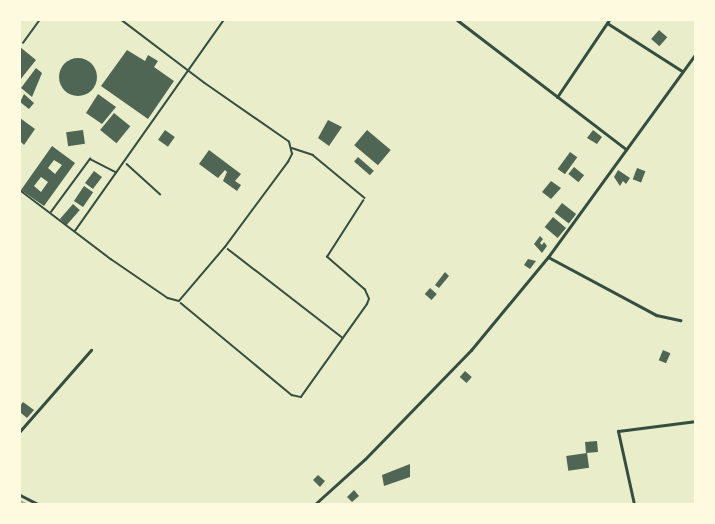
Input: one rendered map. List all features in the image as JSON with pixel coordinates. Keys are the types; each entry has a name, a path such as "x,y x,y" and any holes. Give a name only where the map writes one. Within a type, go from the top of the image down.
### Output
{"street":[{"path":"457,20 626,149"},
{"path":"557,97 608,21 682,71"},
{"path":"315,504 364,459 471,350 548,257 696,52"},
{"path":"548,257 656,315 680,320"},
{"path":"20,431 91,351"},
{"path":"634,504 618,431 696,421"},
{"path":"20,495 38,504"}],"lane":[{"path":"121,20 284,138 292,148 313,155 365,198"},
{"path":"75,232 224,20"},
{"path":"20,190 168,298 179,301 225,247 288,162 292,148"},
{"path":"50,213 90,159 116,172"}],"path":[{"path":"23,43 40,20"},
{"path":"124,161 160,194"},
{"path":"179,301 190,313 298,398 367,304 368,294 327,257 365,198"},
{"path":"225,247 343,339"}],"building":[{"path":"659,30 667,37 659,46 651,39"},
{"path":"20,47 36,60 20,80"},
{"path":"127,50 145,61 148,55 158,61 154,67 174,81 148,119 101,86"},
{"path":"78,58 85,59 91,64 96,70 96,84 91,90 85,95 78,96 71,95 65,90 60,84 59,77 60,70 65,64 71,59"},
{"path":"36,68 42,73 32,97 21,88"},
{"path":"24,94 34,103 29,109 20,102"},
{"path":"98,94 116,107 102,124 86,113"},
{"path":"114,113 130,126 116,143 100,130"},
{"path":"20,118 35,129 24,145 20,141"},
{"path":"328,120 342,127 329,146 318,138"},
{"path":"83,130 85,144 68,146 66,132"},
{"path":"165,130 175,137 168,147 158,140"},
{"path":"367,130 391,150 378,165 354,145"},
{"path":"593,130 602,137 597,144 587,138"},
{"path":"52,146 75,163 44,206 21,190","holes":["54,160 62,165 55,174 48,168","41,177 48,182 41,192 34,186"]},
{"path":"209,150 241,174 235,181 241,185 237,191 223,181 227,172 225,170 218,178 199,164"},
{"path":"570,152 577,157 565,174 558,169"},
{"path":"358,157 374,171 370,175 354,162"},
{"path":"574,167 584,175 578,182 568,174"},
{"path":"637,168 645,171 641,182 633,179"},
{"path":"618,170 630,178 626,184 623,181 620,186 614,177"},
{"path":"94,171 102,177 93,189 85,183"},
{"path":"551,181 561,188 551,199 542,192"},
{"path":"84,186 93,192 83,207 74,201"},
{"path":"562,203 576,214 569,224 555,212"},
{"path":"73,204 80,210 67,225 60,219"},
{"path":"553,217 566,228 558,238 545,227"},
{"path":"540,236 543,239 540,243 542,245 544,242 547,246 542,253 534,244"},
{"path":"528,259 536,261 530,269 524,265"},
{"path":"445,272 449,276 439,288 435,285"},
{"path":"430,288 437,294 432,300 425,294"},
{"path":"663,350 670,353 666,363 659,360"},
{"path":"465,371 472,377 467,383 460,377"},
{"path":"23,402 34,410 27,418 21,413 20,415 20,406"},
{"path":"597,441 598,452 586,453 585,442"},
{"path":"587,453 589,468 568,471 566,456"},
{"path":"410,464 410,477 384,486 382,475"},
{"path":"318,475 325,481 320,487 313,480"},
{"path":"354,490 359,496 352,502 347,497"}],"waterway":[{"path":"20,501 26,504"}]}
